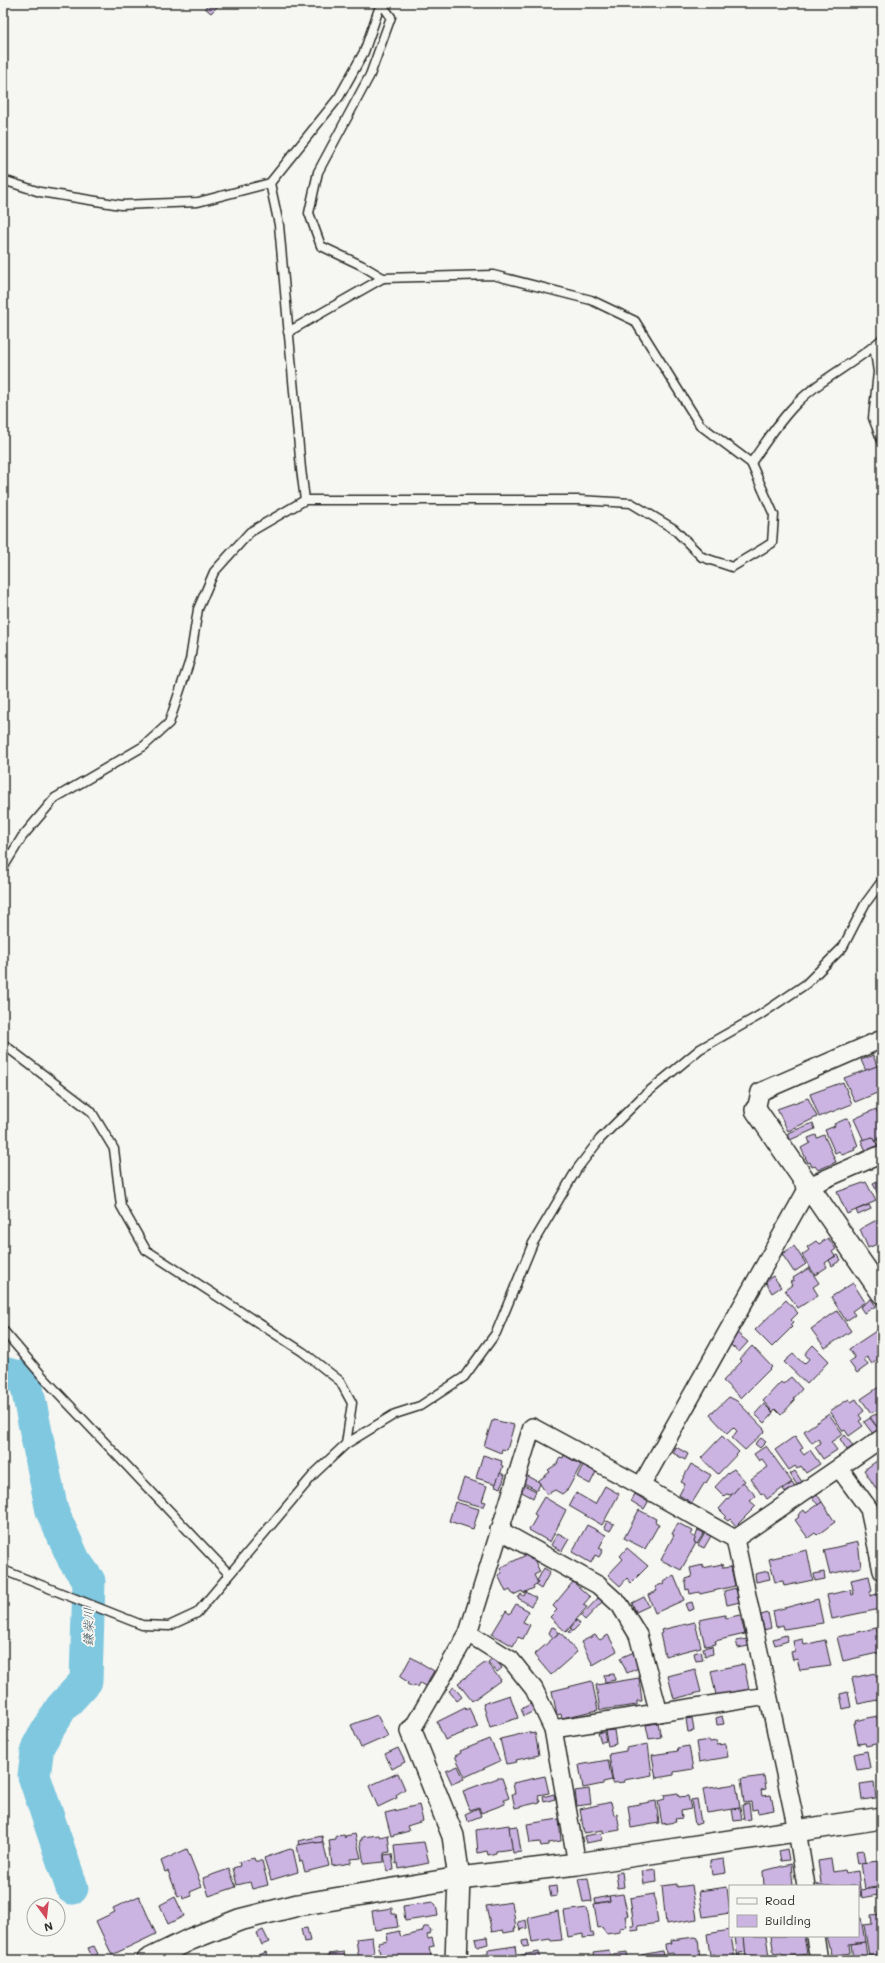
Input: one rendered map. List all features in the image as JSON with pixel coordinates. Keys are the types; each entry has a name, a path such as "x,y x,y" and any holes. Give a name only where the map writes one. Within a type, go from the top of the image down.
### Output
{"street":[{"path":"882,1039 760,1092 756,1110 810,1186 882,1293"},
{"path":"641,1486 810,1186 882,1154"},
{"path":"456,1960 459,1878 453,1836 411,1732 468,1633 532,1427 735,1539 797,1830 806,1885"},
{"path":"735,1539 882,1438"},
{"path":"840,1468 869,1509 882,1572"},
{"path":"499,1530 598,1585 620,1605 638,1635 659,1713"},
{"path":"468,1633 511,1660 534,1689 553,1729 577,1864"},
{"path":"553,1729 768,1696"},
{"path":"148,1960 191,1939 239,1920 298,1905 459,1878 577,1864 882,1818"},
{"path":"815,1937 819,1960"}],"lane":[{"path":"3,180 40,192 121,205 198,202 270,183 339,97 364,52 381,3"},
{"path":"381,3 391,17 370,76 318,172 309,213 321,246 361,265 383,278"},
{"path":"270,183 278,225 300,469 305,500"},
{"path":"3,868 22,838 55,798 144,746 169,723 190,660 198,609 214,572 250,532 305,500 580,500 631,503 674,529 702,557 732,567 772,542 774,515 751,463 700,425 634,321 591,300 493,276 383,278 288,332"},
{"path":"751,463 796,404 841,368 882,339"},
{"path":"874,346 878,372 873,418 882,441"},
{"path":"3,1570 142,1625 169,1626 197,1613 315,1473 346,1444 395,1414 420,1406 464,1377 496,1333 533,1243 577,1169 600,1139 642,1097 700,1048 760,1016 806,984 844,948 865,904 882,881"},
{"path":"3,1044 91,1111 114,1149 121,1206 146,1250 303,1352 340,1381 352,1403 346,1444"},
{"path":"3,1330 44,1378 229,1574"}],"building":[{"path":"209,3 215,3 218,6 211,13 205,8"},
{"path":"873,1055 877,1066 866,1071 861,1060"},
{"path":"877,1066 882,1078 882,1091 855,1102 844,1078"},
{"path":"843,1082 852,1104 819,1117 810,1094"},
{"path":"808,1098 817,1117 788,1131 777,1109"},
{"path":"876,1109 878,1114 882,1112 882,1138 875,1141 873,1137 864,1141 854,1119"},
{"path":"848,1118 858,1146 854,1147 855,1150 842,1155 839,1151 835,1153 825,1130"},
{"path":"813,1123 815,1129 790,1140 788,1133"},
{"path":"816,1135 817,1138 824,1135 836,1162 818,1170 815,1166 812,1167 810,1162 808,1163 801,1148 810,1143 808,1138"},
{"path":"873,1137 878,1146 866,1151 861,1140"},
{"path":"882,1179 882,1204 873,1183"},
{"path":"866,1182 876,1201 847,1214 837,1192"},
{"path":"869,1205 871,1209 858,1215 856,1210"},
{"path":"882,1217 882,1242 868,1248 860,1229"},
{"path":"828,1238 836,1249 832,1252 835,1256 825,1263 827,1267 815,1275 802,1255 809,1250 807,1247 816,1241 819,1244"},
{"path":"794,1246 806,1264 794,1272 782,1254"},
{"path":"838,1255 841,1260 832,1266 829,1260"},
{"path":"809,1268 819,1283 813,1287 818,1295 798,1308 785,1290 792,1285 790,1282 794,1280 793,1278"},
{"path":"773,1276 781,1287 772,1293 765,1281"},
{"path":"853,1283 865,1302 852,1311 855,1315 846,1321 831,1297"},
{"path":"871,1299 876,1306 864,1313 860,1307"},
{"path":"786,1300 798,1313 791,1320 793,1322 790,1325 792,1327 772,1347 755,1330"},
{"path":"837,1311 851,1331 825,1348 811,1329"},
{"path":"879,1329 882,1333 882,1356 872,1364 867,1357 864,1359 868,1365 857,1373 849,1362 855,1358 849,1349"},
{"path":"737,1333 748,1342 739,1352 728,1343"},
{"path":"813,1345 829,1361 807,1384 784,1362 793,1354 804,1364 809,1359 805,1354"},
{"path":"752,1346 772,1367 741,1398 723,1381 742,1361 740,1359"},
{"path":"791,1377 802,1389 793,1399 795,1400 781,1415 775,1409 773,1412 763,1401 781,1382 783,1384"},
{"path":"882,1385 881,1416 877,1410 871,1413 861,1399"},
{"path":"729,1397 737,1401 765,1431 745,1450 732,1438 737,1431 733,1427 727,1433 710,1415"},
{"path":"849,1399 851,1402 856,1399 864,1411 859,1415 862,1419 859,1421 863,1426 849,1436 845,1430 843,1431 830,1411"},
{"path":"764,1404 773,1413 764,1423 755,1414"},
{"path":"829,1414 843,1434 831,1442 837,1450 823,1459 815,1447 821,1443 818,1439 812,1443 804,1431"},
{"path":"876,1414 882,1423 882,1425 878,1428 870,1417"},
{"path":"870,1418 879,1430 873,1434 864,1422"},
{"path":"494,1420 514,1425 507,1450 502,1449 501,1453 484,1446 492,1421"},
{"path":"845,1435 853,1446 847,1450 840,1439"},
{"path":"722,1436 739,1452 718,1474 701,1458"},
{"path":"795,1436 803,1448 800,1450 804,1455 810,1450 820,1464 806,1473 801,1466 797,1469 795,1466 789,1470 775,1450"},
{"path":"761,1438 766,1442 760,1448 755,1444"},
{"path":"766,1446 792,1482 767,1499 763,1493 761,1494 751,1479 768,1467 762,1459 759,1461 754,1454"},
{"path":"676,1447 688,1454 685,1460 673,1453"},
{"path":"483,1455 502,1461 501,1465 503,1466 497,1484 476,1478"},
{"path":"564,1455 581,1465 568,1489 562,1494 555,1490 547,1494 538,1481 550,1472 548,1470 557,1464 560,1457 563,1458"},
{"path":"881,1458 882,1460 881,1496 864,1470"},
{"path":"691,1464 711,1475 692,1503 679,1495 685,1484 681,1482"},
{"path":"583,1465 596,1472 590,1484 577,1477"},
{"path":"734,1469 745,1481 731,1495 726,1494 724,1496 715,1487 729,1472"},
{"path":"795,1471 802,1482 797,1485 790,1474"},
{"path":"500,1473 505,1475 501,1488 495,1486"},
{"path":"526,1475 539,1482 540,1484 537,1490 522,1482"},
{"path":"464,1478 487,1486 482,1501 486,1502 484,1506 458,1500 457,1498"},
{"path":"743,1482 756,1496 750,1501 756,1506 736,1526 730,1519 728,1521 724,1518 726,1516 719,1509"},
{"path":"792,1483 795,1487 786,1493 783,1489"},
{"path":"522,1484 536,1491 533,1498 520,1491"},
{"path":"605,1486 619,1494 602,1525 569,1506 576,1493 595,1504"},
{"path":"635,1494 648,1502 644,1509 631,1501"},
{"path":"817,1494 822,1502 818,1505 812,1497"},
{"path":"544,1497 566,1510 550,1542 529,1530 537,1516 534,1514"},
{"path":"455,1502 479,1509 473,1529 449,1521"},
{"path":"822,1502 835,1522 817,1535 815,1533 808,1538 795,1520 804,1510 806,1513"},
{"path":"639,1510 656,1519 655,1522 659,1524 645,1549 624,1538"},
{"path":"607,1521 614,1524 610,1531 604,1528"},
{"path":"678,1523 693,1531 691,1535 696,1538 694,1542 696,1543 681,1570 661,1560 674,1535 672,1534"},
{"path":"587,1525 606,1535 599,1548 603,1550 599,1557 595,1555 591,1563 572,1552"},
{"path":"698,1530 704,1533 697,1544 694,1542"},
{"path":"558,1533 569,1539 562,1551 551,1545"},
{"path":"705,1533 711,1536 704,1548 698,1545"},
{"path":"858,1542 861,1567 830,1574 824,1550"},
{"path":"627,1548 648,1566 631,1583 627,1578 620,1586 608,1575 623,1559 620,1556"},
{"path":"807,1550 813,1580 784,1586 783,1581 775,1582 769,1559"},
{"path":"528,1554 531,1560 534,1559 540,1572 534,1575 538,1583 533,1586 534,1588 523,1593 522,1591 513,1595 510,1590 506,1592 498,1575 502,1573 500,1568"},
{"path":"722,1564 723,1568 731,1567 735,1586 700,1594 699,1592 690,1594 689,1589 686,1590 686,1579 692,1577 690,1568 703,1565 703,1568"},
{"path":"544,1568 550,1572 541,1589 535,1585 538,1583 537,1581"},
{"path":"768,1571 770,1579 756,1582 755,1574"},
{"path":"824,1572 825,1579 815,1581 814,1574"},
{"path":"674,1576 684,1600 655,1613 648,1595 657,1591 655,1587 664,1583 663,1581"},
{"path":"869,1576 872,1591 870,1592 870,1596 877,1594 880,1609 832,1619 827,1595 851,1590 852,1595 854,1594 851,1580"},
{"path":"573,1582 590,1597 583,1605 587,1607 566,1632 550,1617 557,1610 553,1606"},
{"path":"736,1588 740,1602 727,1605 724,1591"},
{"path":"526,1592 536,1598 531,1606 518,1598 521,1594 524,1596"},
{"path":"599,1597 603,1601 585,1620 581,1616"},
{"path":"644,1597 649,1606 636,1612 632,1603"},
{"path":"818,1599 823,1623 784,1629 783,1625 776,1627 773,1611"},
{"path":"692,1602 694,1609 688,1611 685,1604"},
{"path":"516,1604 529,1611 523,1622 530,1625 523,1639 518,1637 513,1646 492,1634 506,1611 510,1614"},
{"path":"768,1613 771,1628 764,1630 761,1615"},
{"path":"725,1615 726,1618 740,1615 745,1634 715,1641 716,1644 705,1646 699,1620"},
{"path":"577,1620 580,1624 570,1634 568,1632 572,1629 570,1628"},
{"path":"695,1622 701,1647 665,1656 660,1634 662,1633 661,1630"},
{"path":"552,1627 559,1633 553,1638 549,1633"},
{"path":"876,1628 882,1652 843,1661 837,1637"},
{"path":"560,1632 577,1652 551,1675 534,1655"},
{"path":"595,1635 600,1640 608,1635 617,1651 593,1665 581,1642"},
{"path":"786,1635 788,1641 775,1645 773,1639"},
{"path":"747,1639 749,1646 738,1648 736,1641"},
{"path":"803,1639 804,1645 825,1640 831,1666 800,1670 797,1659 793,1660 791,1652 795,1651 793,1641"},
{"path":"712,1646 713,1654 705,1656 703,1648"},
{"path":"701,1651 703,1660 696,1661 694,1653"},
{"path":"634,1652 641,1667 627,1673 620,1658"},
{"path":"411,1657 434,1671 425,1686 420,1683 418,1687 414,1685 413,1687 407,1684 408,1682 400,1677"},
{"path":"494,1657 502,1668 497,1672 488,1662"},
{"path":"486,1662 501,1680 472,1701 458,1683"},
{"path":"744,1664 749,1690 716,1695 711,1671"},
{"path":"695,1669 701,1692 674,1699 668,1676"},
{"path":"875,1673 876,1676 882,1674 882,1699 858,1704 852,1678"},
{"path":"614,1674 615,1680 605,1682 604,1675"},
{"path":"639,1678 642,1701 637,1701 637,1705 600,1710 596,1685"},
{"path":"592,1681 598,1710 562,1718 561,1714 557,1715 552,1691"},
{"path":"454,1687 462,1697 457,1701 449,1691"},
{"path":"848,1692 851,1707 843,1709 840,1694"},
{"path":"510,1695 518,1718 490,1727 483,1704"},
{"path":"533,1703 536,1710 524,1716 521,1709"},
{"path":"465,1708 466,1710 469,1708 478,1727 445,1740 437,1722"},
{"path":"377,1715 388,1736 361,1748 351,1725"},
{"path":"722,1716 724,1724 717,1725 716,1718"},
{"path":"877,1716 877,1719 882,1718 882,1738 879,1739 880,1743 866,1746 865,1743 858,1744 854,1723 856,1723 855,1721"},
{"path":"692,1718 694,1731 688,1732 686,1719"},
{"path":"658,1723 661,1737 649,1739 646,1725"},
{"path":"614,1730 616,1744 608,1746 605,1731"},
{"path":"530,1732 530,1734 535,1733 539,1755 516,1760 517,1762 506,1764 500,1739"},
{"path":"604,1732 606,1741 601,1742 598,1733"},
{"path":"490,1739 500,1761 465,1777 455,1756 461,1753 460,1751"},
{"path":"709,1740 710,1742 717,1741 717,1745 726,1744 728,1757 699,1762 696,1742"},
{"path":"648,1744 652,1775 624,1780 625,1782 613,1783 609,1754 626,1751 626,1748"},
{"path":"689,1746 693,1769 674,1772 674,1775 656,1778 652,1755 678,1751 677,1748"},
{"path":"398,1748 405,1762 392,1769 385,1754"},
{"path":"867,1751 870,1768 857,1770 854,1754"},
{"path":"608,1760 612,1780 603,1782 603,1784 583,1788 579,1765"},
{"path":"458,1766 464,1779 452,1784 446,1771"},
{"path":"398,1773 405,1789 396,1795 397,1798 378,1807 369,1786"},
{"path":"545,1776 549,1793 538,1795 540,1802 515,1808 512,1794 515,1794 513,1783"},
{"path":"764,1776 766,1789 761,1790 762,1796 771,1795 774,1810 758,1813 757,1809 752,1810 751,1802 744,1803 741,1779"},
{"path":"498,1778 502,1778 509,1798 504,1800 505,1804 481,1813 479,1807 470,1810 463,1791"},
{"path":"874,1782 876,1798 862,1800 860,1784"},
{"path":"736,1784 740,1808 707,1813 703,1789"},
{"path":"589,1789 591,1804 577,1806 575,1791"},
{"path":"678,1793 679,1797 688,1796 691,1809 681,1811 682,1818 675,1819 676,1822 662,1824 658,1801 665,1799 664,1795"},
{"path":"554,1794 555,1799 544,1802 543,1797"},
{"path":"697,1799 701,1823 695,1825 691,1800"},
{"path":"656,1801 659,1823 631,1828 628,1806"},
{"path":"611,1802 614,1815 617,1814 620,1830 603,1833 603,1830 584,1833 580,1809"},
{"path":"749,1804 751,1819 744,1820 742,1805"},
{"path":"419,1805 423,1821 407,1826 409,1831 391,1836 385,1813"},
{"path":"478,1808 481,1816 468,1821 465,1814"},
{"path":"740,1808 742,1820 734,1821 732,1809"},
{"path":"559,1819 561,1841 548,1843 548,1845 541,1846 540,1842 530,1843 527,1824"},
{"path":"509,1825 513,1849 496,1851 496,1853 488,1855 487,1851 478,1853 476,1830"},
{"path":"517,1826 521,1852 513,1853 509,1827"},
{"path":"601,1833 602,1840 586,1843 584,1836"},
{"path":"355,1834 361,1858 351,1859 351,1863 332,1866 329,1840 336,1839 336,1836 344,1835 345,1838 345,1836"},
{"path":"379,1835 380,1837 388,1835 390,1852 384,1853 384,1862 364,1864 360,1840 362,1840 362,1837"},
{"path":"322,1836 323,1842 299,1845 298,1841"},
{"path":"323,1842 329,1866 305,1872 302,1861 300,1862 297,1845"},
{"path":"424,1842 429,1863 399,1869 398,1863 396,1864 394,1845"},
{"path":"187,1849 202,1887 190,1892 192,1896 183,1899 182,1895 178,1897 168,1871 165,1872 161,1861"},
{"path":"290,1849 293,1850 298,1872 271,1880 264,1858"},
{"path":"787,1849 789,1860 781,1861 779,1851"},
{"path":"863,1850 865,1862 858,1864 856,1851"},
{"path":"392,1854 394,1870 387,1871 384,1855"},
{"path":"254,1858 255,1861 262,1861 268,1885 252,1889 250,1882 237,1885 233,1868 240,1866 239,1862"},
{"path":"724,1859 726,1873 712,1875 710,1861"},
{"path":"831,1859 833,1872 845,1870 846,1873 858,1871 861,1896 859,1896 859,1885 817,1885 821,1883 818,1861"},
{"path":"882,1861 882,1886 865,1889 861,1863"},
{"path":"791,1864 793,1885 764,1885 763,1871"},
{"path":"229,1869 236,1887 209,1896 203,1878"},
{"path":"656,1869 657,1882 644,1884 642,1871"},
{"path":"622,1872 624,1887 618,1888 616,1873"},
{"path":"588,1878 592,1901 583,1902 578,1879"},
{"path":"677,1884 677,1887 692,1885 697,1919 666,1924 662,1886"},
{"path":"556,1886 557,1896 551,1897 549,1887"},
{"path":"727,1887 729,1913 703,1917 699,1891"},
{"path":"877,1888 878,1895 862,1898 861,1890"},
{"path":"623,1894 628,1916 625,1916 627,1927 620,1928 620,1932 606,1934 602,1927 598,1928 594,1904 610,1901 609,1896"},
{"path":"654,1894 658,1923 638,1926 639,1930 632,1931 631,1926 634,1926 630,1898"},
{"path":"139,1896 156,1934 112,1955 96,1921 115,1912 113,1908"},
{"path":"609,1896 610,1901 596,1903 595,1899"},
{"path":"175,1897 184,1916 168,1924 160,1905"},
{"path":"433,1902 436,1905 438,1916 405,1921 403,1906"},
{"path":"512,1902 516,1928 514,1928 515,1931 504,1933 503,1930 492,1932 486,1906"},
{"path":"392,1908 392,1914 396,1914 398,1927 375,1930 372,1911"},
{"path":"587,1908 591,1933 593,1933 594,1937 583,1938 583,1934 568,1937 564,1911"},
{"path":"558,1911 562,1940 551,1941 550,1939 532,1942 528,1918"},
{"path":"882,1914 882,1954 869,1956 864,1925 872,1924 871,1915"},
{"path":"859,1918 861,1918 865,1942 849,1944 850,1953 832,1956 831,1947 829,1947 826,1937 859,1937"},
{"path":"526,1920 527,1928 520,1930 518,1922"},
{"path":"424,1927 428,1927 431,1930 430,1934 427,1935 428,1939 432,1938 434,1946 429,1947 432,1960 381,1960 378,1943 388,1941 387,1934 399,1931 401,1937 422,1932"},
{"path":"307,1928 310,1941 304,1942 301,1929"},
{"path":"263,1930 269,1942 262,1945 257,1933"},
{"path":"729,1930 729,1937 731,1937 735,1960 715,1960 714,1954 710,1955 707,1934"},
{"path":"372,1937 375,1960 359,1960 356,1939"},
{"path":"487,1937 488,1944 477,1947 475,1939"},
{"path":"695,1937 698,1938 700,1960 674,1960 673,1953 666,1954 665,1944 672,1943 671,1940"},
{"path":"735,1937 744,1937 746,1952 739,1953 740,1957 738,1957"},
{"path":"744,1937 766,1937 769,1956 754,1958 753,1956 746,1957"},
{"path":"771,1937 804,1937 807,1954 786,1957 786,1955 783,1956 782,1953 774,1954"},
{"path":"528,1940 529,1946 523,1947 522,1941"},
{"path":"865,1942 867,1957 853,1959 851,1944"},
{"path":"94,1946 98,1954 92,1957 88,1948"},
{"path":"515,1946 517,1960 477,1960 476,1956 488,1954 488,1950"},
{"path":"609,1950 611,1960 594,1960 593,1952"},
{"path":"662,1951 664,1960 641,1960 641,1955"},
{"path":"266,1952 269,1960 248,1960"},
{"path":"344,1952 345,1960 319,1960 319,1958 329,1956 329,1954"},
{"path":"539,1952 541,1960 522,1960 521,1955"},
{"path":"627,1952 628,1960 614,1960 613,1954"}],"waterway":[{"name":"鎌柴川","path":"3,1373 25,1378 52,1511 74,1560 89,1581 86,1681 61,1708 38,1746 34,1776 72,1888"}]}
